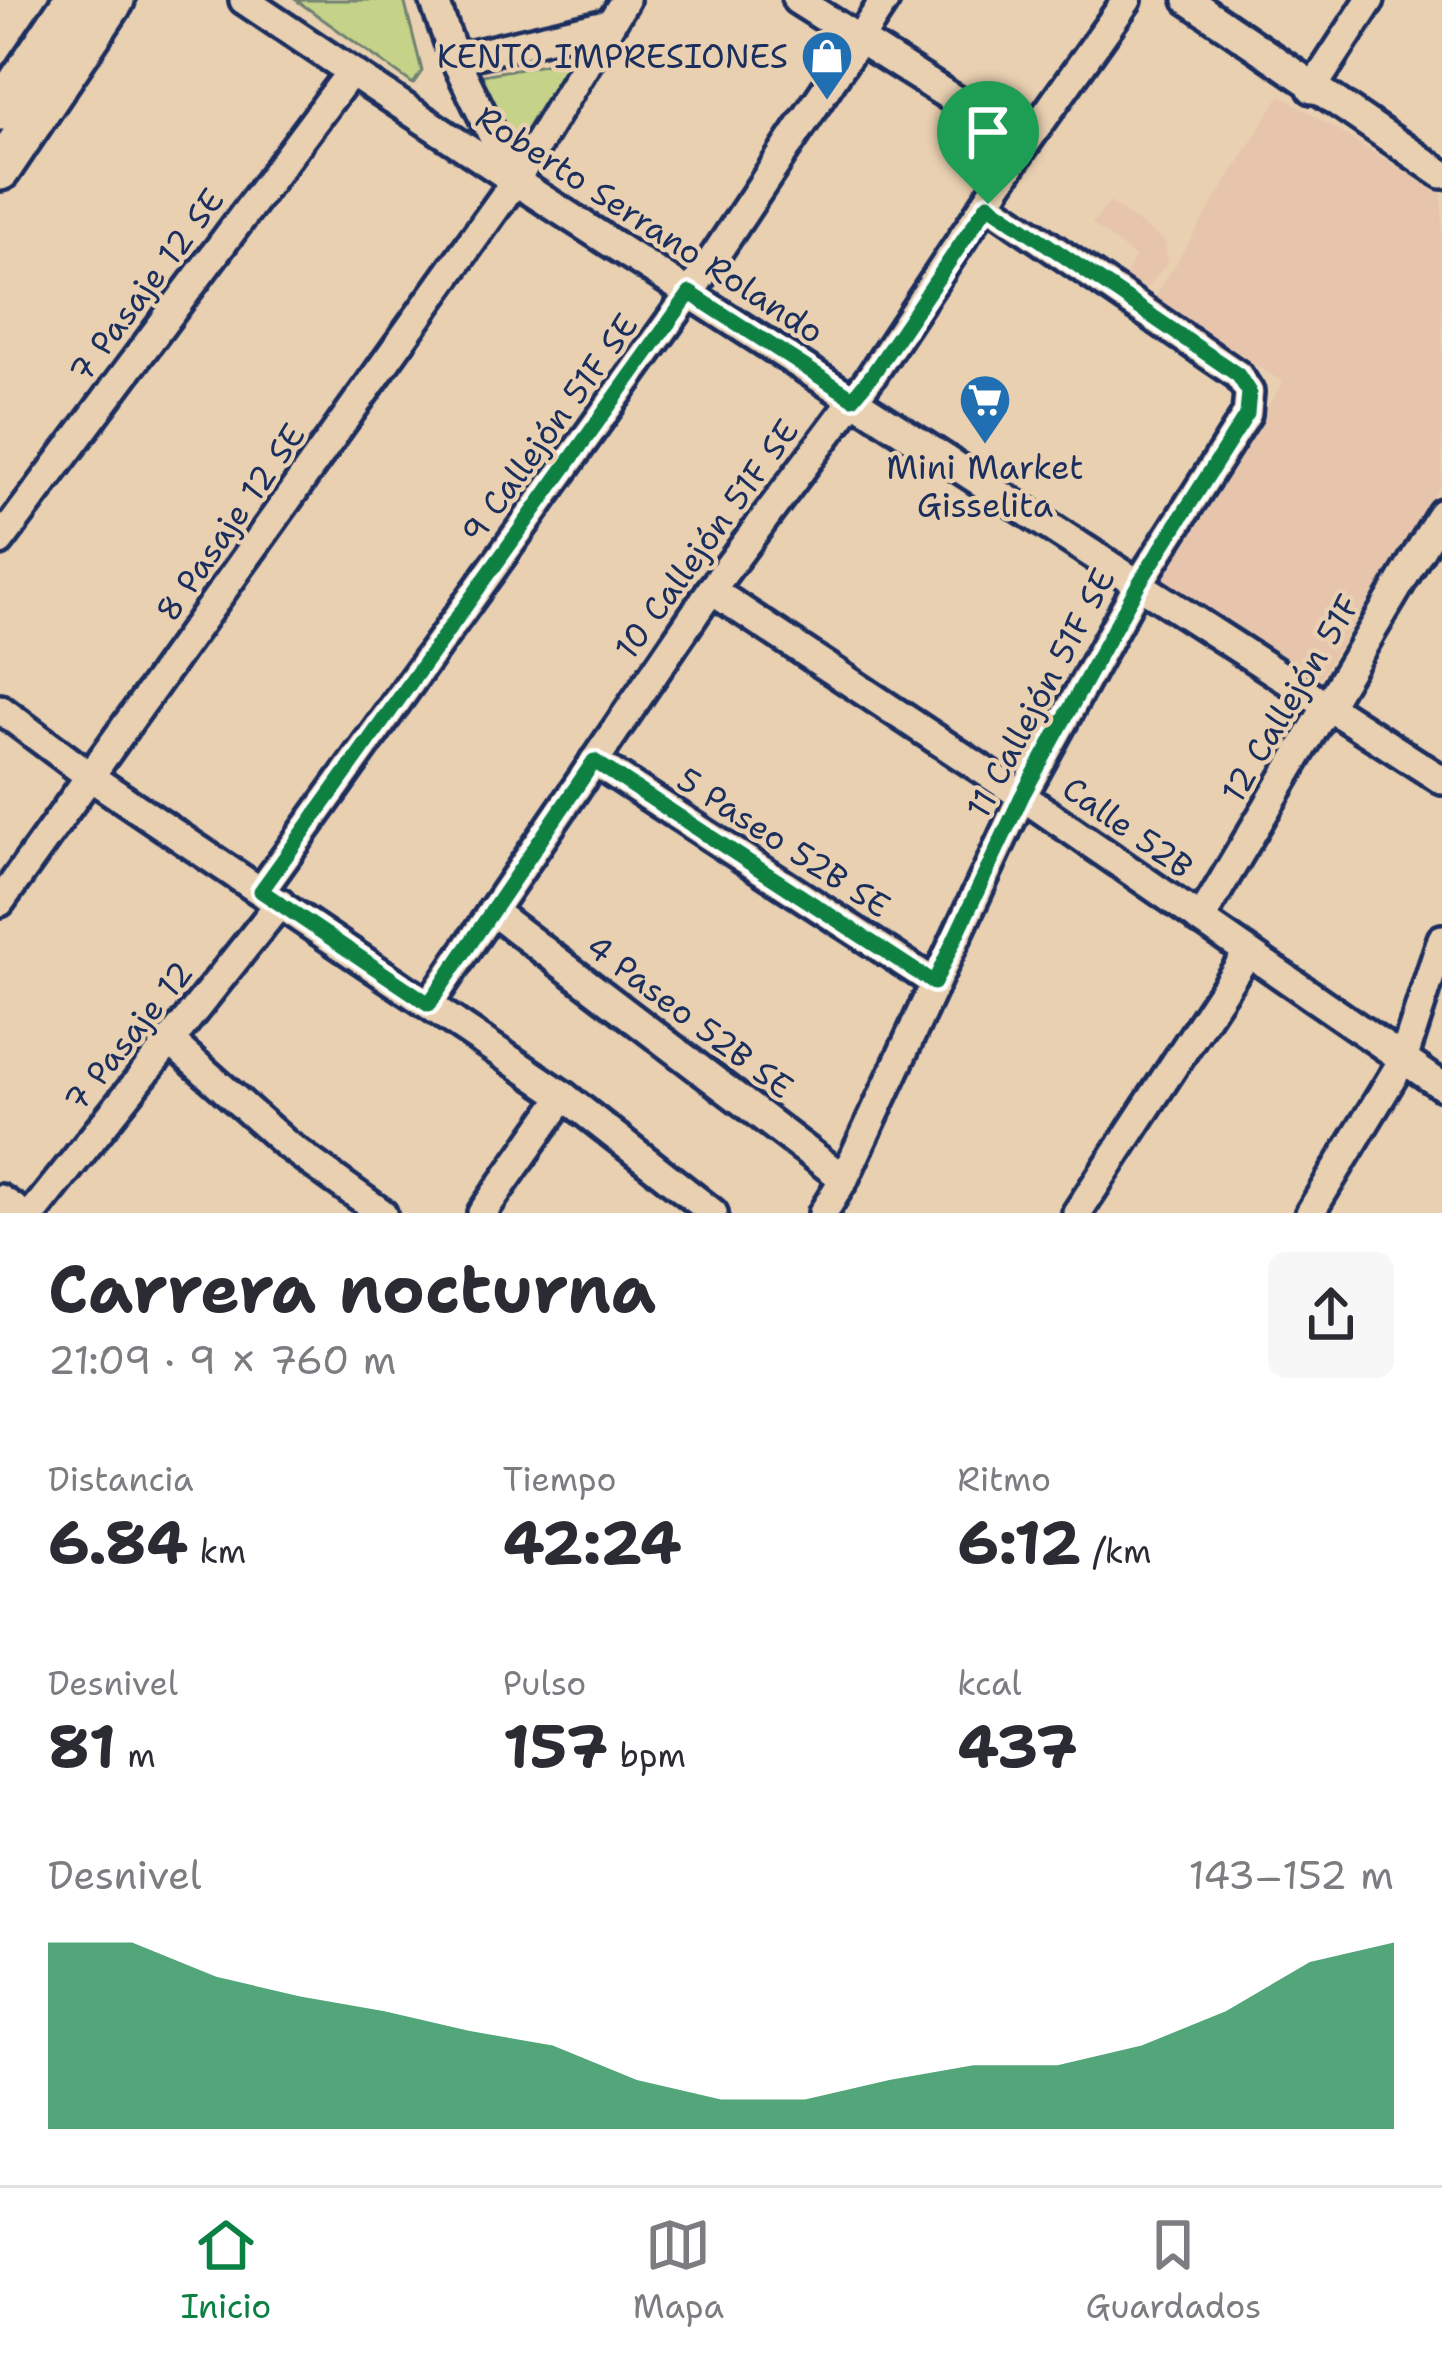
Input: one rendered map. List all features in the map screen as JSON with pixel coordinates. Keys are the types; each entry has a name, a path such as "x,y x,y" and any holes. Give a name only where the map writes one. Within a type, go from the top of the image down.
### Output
{"street":[{"path":"0,110 74,0"},
{"path":"0,170 114,0"},
{"name":"Roberto Serrano Rolando","path":"244,0 515,181 1442,780"},
{"path":"434,0 455,59 515,181"},
{"path":"797,0 1025,144"},
{"name":"9 Callejón 51F SE","path":"270,897 690,293 885,0"},
{"name":"10 Callejón 51F SE","path":"429,1004 711,590 872,375 1127,0"},
{"path":"1188,0 1442,175"},
{"path":"1312,88 1370,0"},
{"path":"455,59 617,11"},
{"name":"8 Pasaje 12 SE","path":"0,902 515,181 617,11"},
{"name":"7 Pasaje 12 SE","path":"0,541 350,73"},
{"name":"11 Callejón 51F SE","path":"824,1213 1022,796 1138,585 1247,414 1249,392 1238,375 988,204"},
{"name":"12 Callejón 51F","path":"1200,920 1442,513"},
{"name":"Calle 52B","path":"711,590 1022,796 1442,1086"},
{"path":"0,709 92,778 564,1096 713,1213"},
{"name":"5 Paseo 52B SE","path":"594,761 934,983"},
{"name":"7 Pasaje 12","path":"33,1213 170,1041 270,897"},
{"name":"4 Paseo 52B SE","path":"492,911 844,1179"},
{"path":"1310,1213 1402,1060 1442,941"},
{"path":"1077,1213 1246,954"},
{"path":"170,1041 286,1144 382,1213"},
{"path":"482,1213 564,1096"},
{"path":"0,1199 21,1213"}],"shaded area":[{"path":"1280,95 1442,194 1442,482 1320,678 1160,581 1283,382 1152,302"},
{"path":"1110,202 1165,242 1168,262 1146,289 1124,280 1135,257 1092,224"}],"green space":[{"path":"296,0 404,0 422,71 413,84"},
{"path":"560,61 566,66 514,149 477,76"}],"place":[{"name":"KENTO IMPRESIONES","path":"827,102"},
{"name":"Mini Market Gisselita","path":"985,446"}],"route":[{"path":"988,204 1238,375 1249,392 1247,414 1138,585 1022,796 934,983 594,761 429,1004 261,891 690,293 853,398 988,204"}]}
